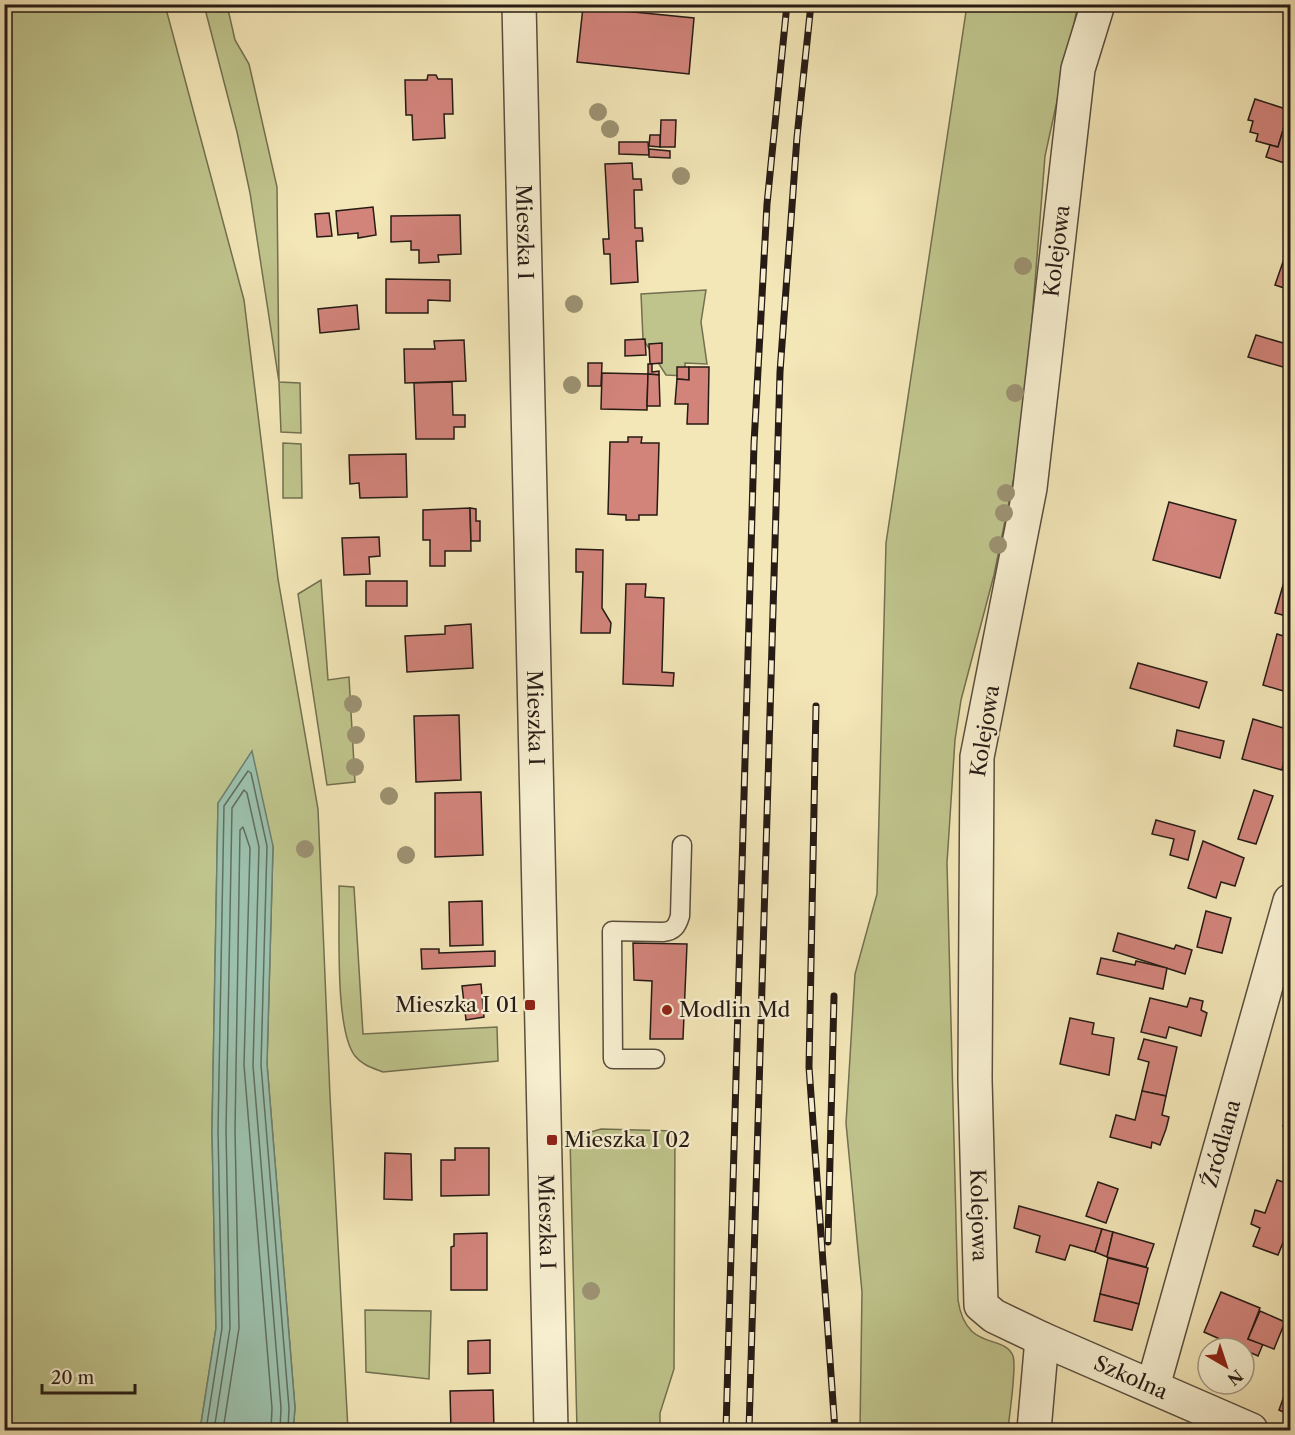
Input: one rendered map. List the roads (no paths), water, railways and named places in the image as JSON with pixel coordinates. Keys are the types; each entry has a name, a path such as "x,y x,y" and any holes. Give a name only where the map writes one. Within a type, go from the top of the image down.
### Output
{"street":[{"name":"Mieszka I","path":"519,4 551,1431"},
{"name":"Kolejowa","path":"1041,1339 994,1316 981,1305 975,1080 976,765 1030,488 1078,69 1098,4"},
{"name":"Źródlana","path":"1153,1386 1290,901"},
{"name":"Szkolna","path":"1041,1339 1153,1386 1251,1431"},
{"path":"1034,1431 1041,1339"}],"lane":[{"path":"655,1059 612,1059 612,931 671,932 677,926 680,916 682,845"}],"water":[{"path":"252,751 273,846 267,1064 295,1408 293,1430 200,1430 216,1328 212,1130 218,803"}],"railway":[{"path":"726,1430 754,444 767,204 787,4"},
{"path":"749,1430 780,372 797,137 811,4"},
{"path":"816,706 809,1067 835,1430"},
{"path":"828,1242 834,996"}],"place":[{"name":"Mieszka I 01","path":"530,1005"},
{"name":"Modlin Md","path":"667,1010"},
{"name":"Mieszka I 02","path":"552,1140"}]}
